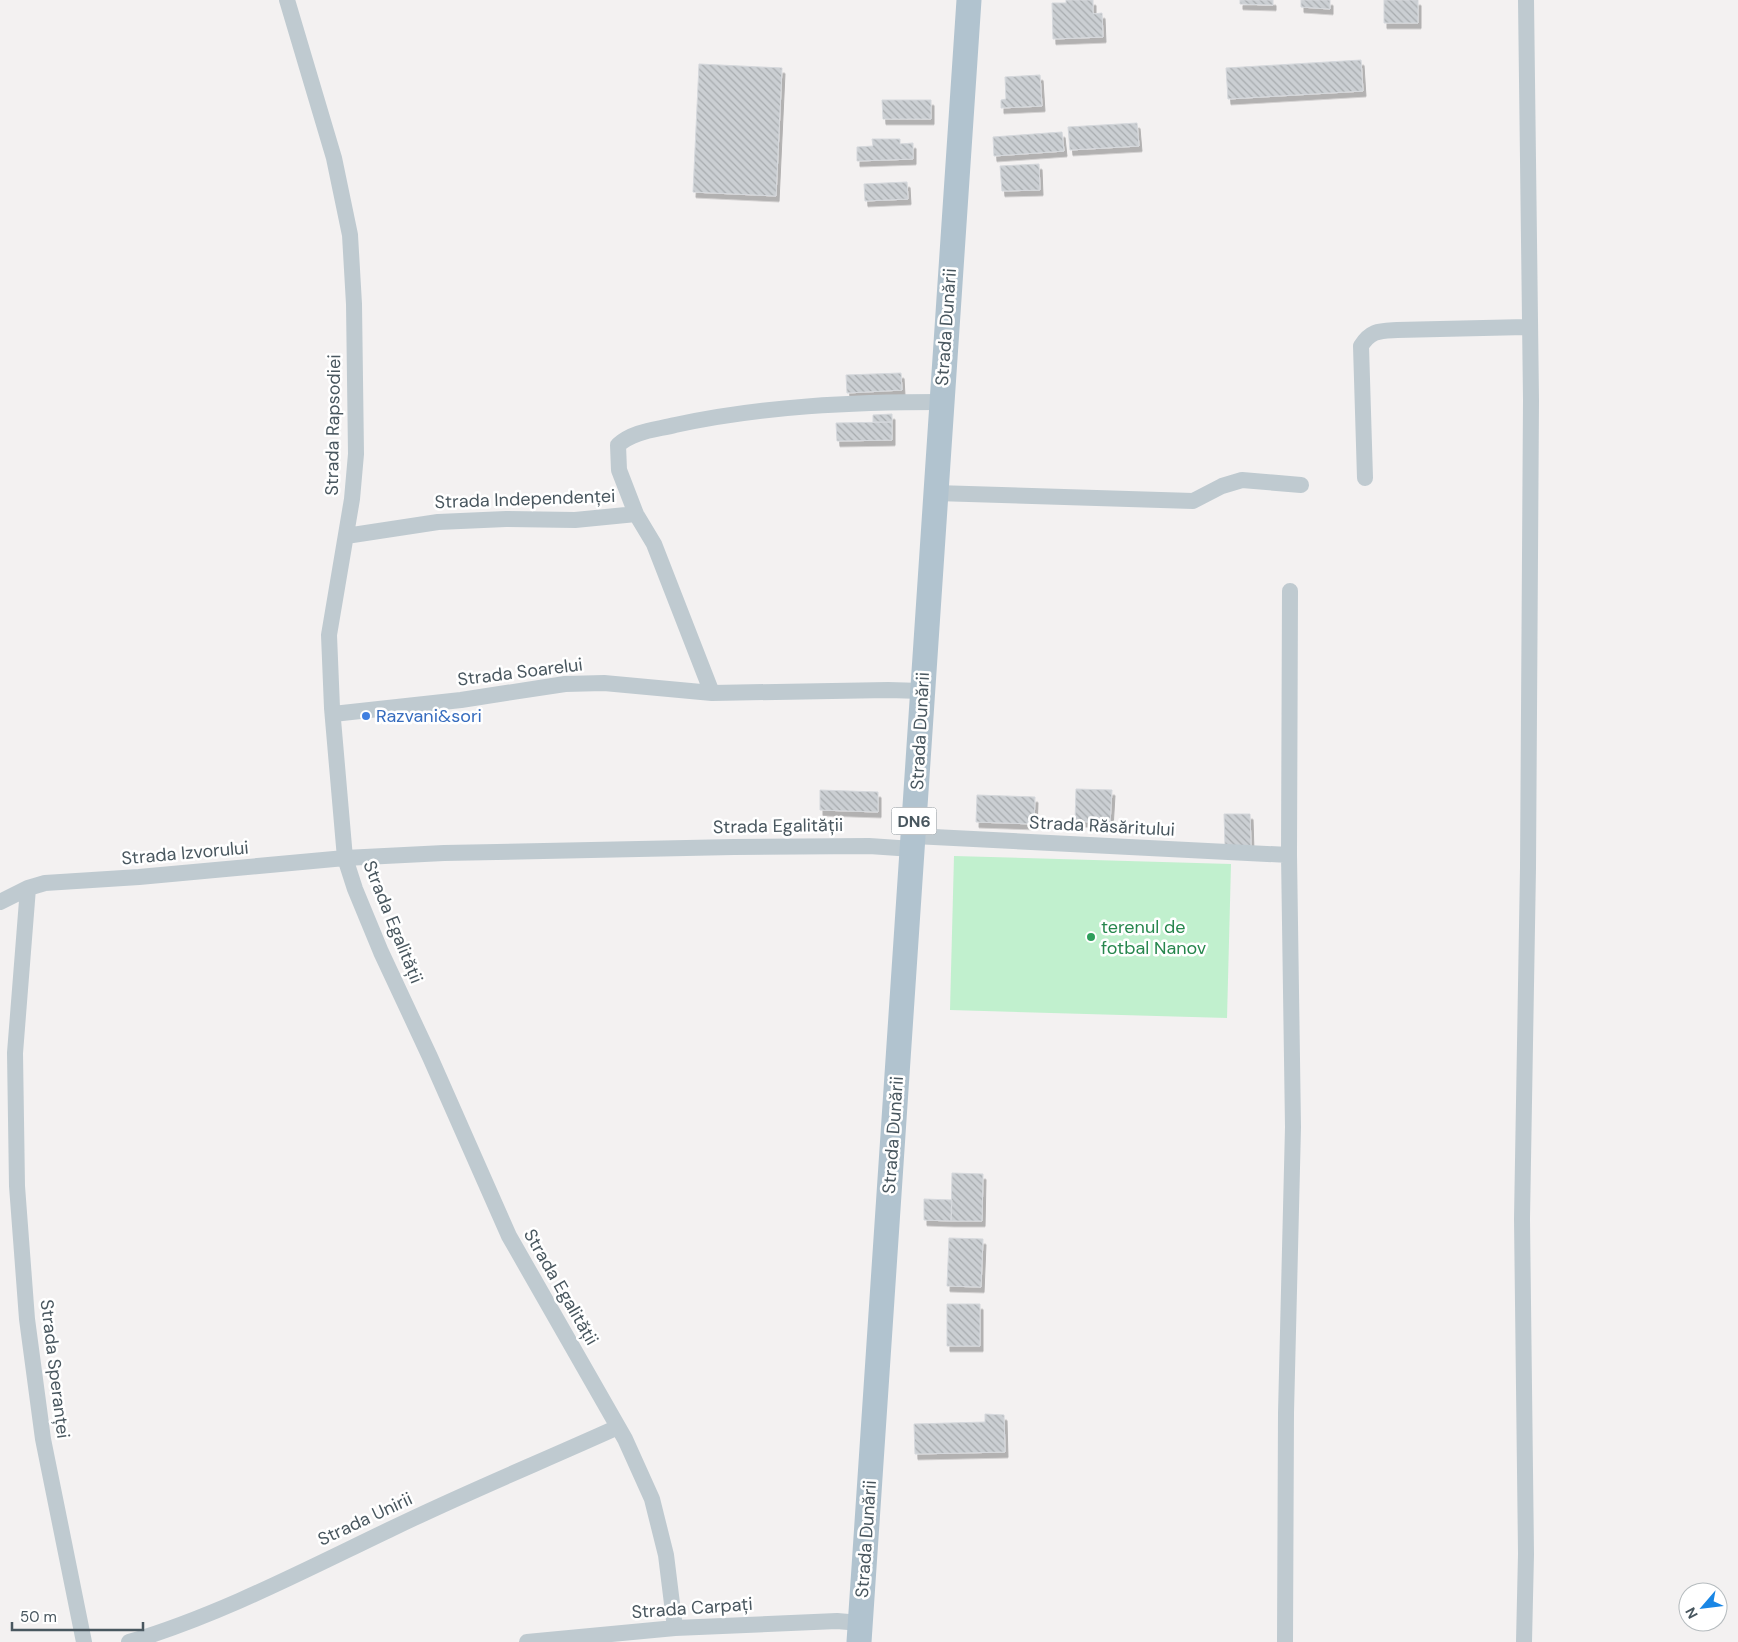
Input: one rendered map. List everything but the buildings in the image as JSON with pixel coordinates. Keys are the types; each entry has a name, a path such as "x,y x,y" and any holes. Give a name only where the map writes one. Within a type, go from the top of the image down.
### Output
{"main road":[{"name":"Strada Dunării","path":"860,1632 968,0"}],"street":[{"name":"Strada Rapsodiei","path":"287,0 334,158 350,234 354,304 356,454 352,499 329,636 333,714 345,858"},
{"path":"1524,1642 1526,1544 1522,1219 1528,868 1531,410 1526,0"},
{"path":"1365,478 1361,346 1367,336 1377,331 1530,326"},
{"name":"Strada Independenței","path":"346,536 438,522 506,519 575,520 636,514 619,470 618,445 626,438 711,417 818,406 941,402"},
{"path":"936,493 1193,501 1222,486 1242,480 1301,485"},
{"path":"636,514 654,544 712,693"},
{"path":"1285,1642 1286,1413 1293,1127 1288,855 1290,591"},
{"name":"Strada Soarelui","path":"333,714 461,700 565,684 604,683 712,693 922,691"},
{"name":"Strada Răsăritului","path":"913,843 1288,855"},
{"name":"Strada Egalității","path":"675,1628 666,1555 652,1499 618,1427 509,1236 430,1057 381,952 355,889 345,858 444,853 734,846 869,846 913,843"},
{"name":"Strada Izvorului","path":"28,888 45,883 139,877 345,858"},
{"path":"0,902 28,888"},
{"name":"Strada Speranței","path":"28,888 15,1053 18,1186 27,1319 43,1439 84,1642"},
{"name":"Strada Unirii","path":"128,1642 167,1631 221,1608 429,1511 618,1427"},
{"name":"Strada Carpați","path":"527,1642 675,1628 837,1621 860,1632"}],"green space":[{"name":"terenul de fotbal Nanov","path":"954,856 1231,864 1227,1018 950,1010"}],"place":[{"name":"Razvani&sori","path":"366,716"},
{"name":"terenul de fotbal Nanov","path":"1091,937"}]}
